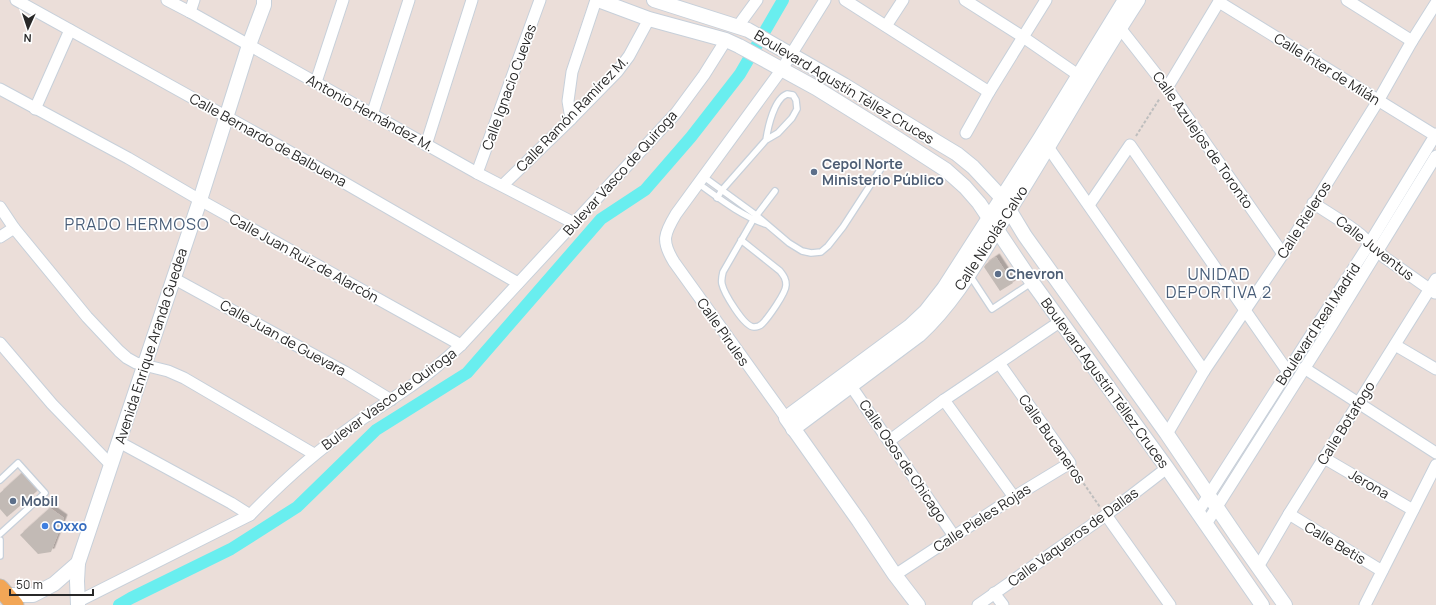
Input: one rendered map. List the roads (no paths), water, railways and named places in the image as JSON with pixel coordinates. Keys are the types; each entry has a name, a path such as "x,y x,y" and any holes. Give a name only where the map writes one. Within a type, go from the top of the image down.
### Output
{"street":[{"name":"Calle Bernardo de Balbuena","path":"16,0 317,167 518,283"},
{"name":"Antonio Hernández M.","path":"167,0 477,173 574,223"},
{"path":"190,12 194,0"},
{"path":"316,82 343,0"},
{"path":"372,115 409,0"},
{"path":"426,145 472,0"},
{"name":"Calle Ignacio Cuevas","path":"477,173 540,0"},
{"path":"571,119 568,101 572,72 597,0"},
{"name":"Boulevard Agustín Téllez Cruces","path":"597,0 649,19 726,40 739,46 816,88 946,170 965,187 989,217 1032,282 1167,468 1262,605"},
{"path":"743,28 757,0"},
{"name":"Calle Pirules","path":"825,0 782,69 676,214 665,237 668,253 918,605"},
{"path":"845,0 990,92"},
{"path":"886,26 903,0"},
{"path":"965,0 1083,78"},
{"path":"966,133 1046,0"},
{"name":"Calle Nicolás Calvo","path":"789,423 851,386 919,335 950,303 1010,211 1048,147 1125,0"},
{"name":"Calle Nicolás Calvo","path":"789,423 904,331 926,311 944,288 1039,140 1120,28 1138,0"},
{"path":"1347,0 1412,41"},
{"name":"Boulevard Agustín Téllez Cruces","path":"664,1 743,28 773,43 956,154 973,167 1002,198 1029,242 1166,434 1285,605"},
{"path":"1167,88 1220,1"},
{"name":"Calle Ínter de Milán","path":"1220,1 1378,101 1436,135"},
{"name":"Avenida Enrique Aranda Guedea","path":"78,563 200,200 249,45 265,2"},
{"name":"Calle Rieleros","path":"1166,434 1204,371 1283,254 1378,101 1412,41 1436,3"},
{"name":"Calle Ramón Ramírez M.","path":"503,186 617,72 629,56 649,19"},
{"name":"Calle Azulejos de Toronto","path":"1120,28 1167,88 1283,254"},
{"path":"36,109 70,30"},
{"name":"Bulevar Vasco de Quiroga","path":"78,603 250,516 314,454 440,364 461,345 676,113 704,75 726,40"},
{"name":"Calle Juan Ruiz de Alarcón","path":"0,89 128,158 200,200 461,345"},
{"name":"Boulevard Real Madrid","path":"1206,524 1332,325 1373,247 1436,135"},
{"path":"1089,205 1130,145 1288,372"},
{"path":"1048,147 1204,371"},
{"name":"Boulevard Real Madrid","path":"1198,512 1288,372 1436,156"},
{"name":"Calle Juventus","path":"1314,204 1349,226 1373,247 1433,291"},
{"path":"0,207 14,228 87,317 119,351 136,363 168,371 184,378 314,454"},
{"path":"0,237 14,228"},
{"name":"Calle Juan de Guevara","path":"173,278 345,372 391,400"},
{"name":"Calle Botafogo","path":"1258,567 1289,514 1395,345 1433,291 1436,279"},
{"path":"888,441 944,400 999,364 1061,320"},
{"path":"0,343 52,404 111,465"},
{"path":"1395,345 1436,369"},
{"name":"Calle Bucaneros","path":"999,364 1070,463"},
{"path":"1304,368 1436,453"},
{"name":"Calle Osos de Chicago","path":"851,386 954,536"},
{"path":"944,400 1014,497"},
{"path":"119,442 231,503 250,516"},
{"name":"Jerona","path":"1324,458 1413,510"},
{"name":"Calle Pieles Rojas","path":"895,574 1014,497 1070,463"},
{"path":"1365,605 1436,465"},
{"name":"Calle Vaqueros de Dallas","path":"978,605 1106,514 1167,468"},
{"path":"1106,514 1170,605"},
{"name":"Calle Betis","path":"1289,514 1382,571"},
{"path":"7,596 33,595 54,584 78,563"},
{"path":"78,563 78,603"},
{"path":"994,593 1003,605"}],"lane":[{"path":"717,198 722,190 766,140 778,133 792,118 797,105 793,95 787,94 781,98 769,126 766,140"},
{"path":"701,181 717,198 755,217 802,251 811,253 821,252 828,246 843,227 882,167"},
{"path":"701,181 722,190 755,217"},
{"path":"741,240 780,271 785,278 786,286 784,294 762,325 756,328 751,327 746,323 725,293 722,284 723,272 741,240 755,217 775,191"},
{"path":"969,274 992,309 1032,282"},
{"path":"0,480 18,463 45,493 0,534"},
{"path":"0,540 0,556"}],"waterway":[{"path":"119,605 231,549 297,507 376,430 467,373 601,219 645,190 691,137 740,74 783,0"}],"place":[{"name":"Cepol Norte Ministerio Público","path":"814,172"},
{"name":"Chevron","path":"998,274"},
{"name":"Mobil","path":"13,501"},
{"name":"Oxxo","path":"45,526"}],"district":[{"name":"PRADO HERMOSO","path":"137,224"},
{"name":"UNIDAD DEPORTIVA 2","path":"1219,283"}]}
